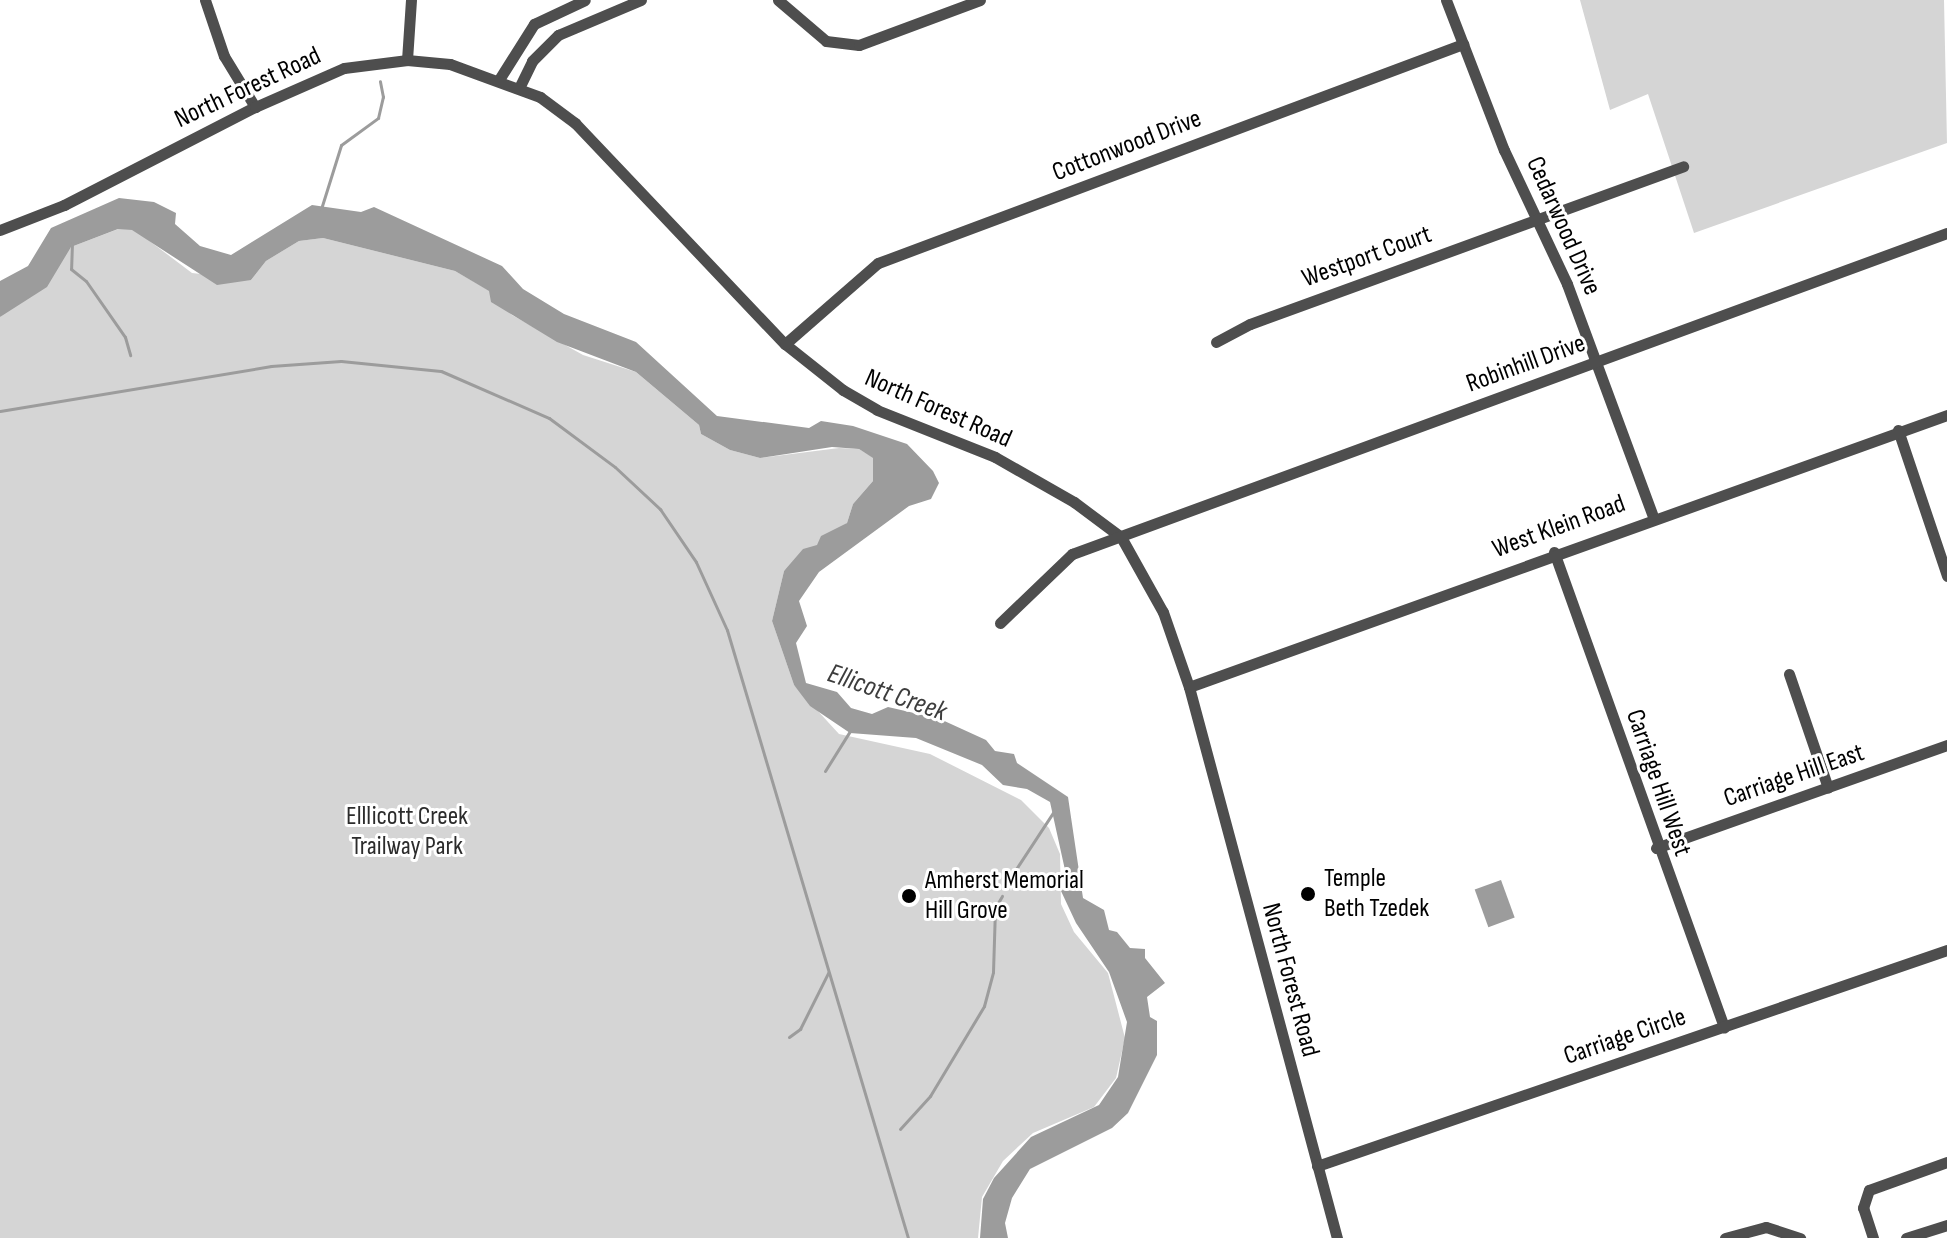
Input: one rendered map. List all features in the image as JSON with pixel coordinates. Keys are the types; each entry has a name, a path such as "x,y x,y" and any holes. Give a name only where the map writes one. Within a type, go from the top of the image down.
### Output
{"street":[{"path":"205,0 224,56 255,107"},
{"path":"407,60 411,0"},
{"path":"500,78 534,24 585,0"},
{"path":"520,86 532,61 558,35 641,0"},
{"path":"778,0 826,41 859,45 980,0"},
{"path":"1446,0 1463,44"},
{"name":"Cedarwood Drive","path":"1463,44 1596,362 1653,517"},
{"name":"Cottonwood Drive","path":"785,344 878,263 1463,44"},
{"name":"North Forest Road","path":"0,230 64,205 255,107 344,68 407,60 450,64 520,86 575,123 785,344 877,410 995,457 1074,502 1121,537 1163,612 1189,687 1337,1238"},
{"name":"Westport Court","path":"1216,342 1250,324 1683,166"},
{"name":"Robinhill Drive","path":"1000,623 1072,554 1947,233"},
{"name":"West Klein Road","path":"1189,687 1554,552 1947,415"},
{"path":"1898,430 1947,576"},
{"name":"Carriage Hill West","path":"1554,552 1656,848 1724,1027"},
{"path":"1789,674 1828,788"},
{"name":"Carriage Hill East","path":"1656,848 1947,745"},
{"name":"Carriage Circle","path":"1317,1166 1947,950"},
{"path":"1873,1238 1863,1208 1869,1190 1947,1162"},
{"path":"1906,1238 1947,1225"},
{"path":"1727,1238 1766,1227 1800,1238"}],"green space":[{"path":"1580,0 1944,0 1947,143 1694,233 1648,94 1610,110"},
{"name":"Elllicott Creek Trailway Park","path":"121,228 135,230 192,273 251,280 266,261 299,241 323,238 455,271 490,291 512,315 583,355 636,372 699,425 701,434 730,450 760,458 839,448 859,449 874,458 873,481 853,504 847,523 784,571 772,621 794,685 839,734 930,754 1021,800 1049,828 1060,854 1061,904 1074,932 1108,973 1125,1038 1116,1078 1094,1107 1033,1133 1003,1161 982,1197 978,1238 0,1238 0,317 71,247"}],"shaded area":[{"name":"Ellicott Creek","path":"119,198 154,202 176,213 175,224 200,246 231,255 312,205 361,212 374,207 502,266 523,289 564,314 636,342 717,416 809,428 821,421 853,426 907,444 933,471 939,483 931,499 909,506 819,572 799,601 807,626 796,643 806,683 837,692 851,708 872,714 888,707 940,719 986,740 995,751 1014,754 1017,763 1068,797 1083,898 1104,910 1109,930 1117,932 1130,948 1145,949 1145,958 1165,983 1147,997 1150,1017 1157,1021 1157,1055 1128,1113 1112,1128 1030,1169 1012,1198 1005,1223 1008,1238 980,1238 983,1199 994,1178 1031,1137 1099,1105 1118,1077 1127,1022 1109,972 1076,923 1061,891 1065,870 1050,802 1027,789 1003,785 982,765 916,738 850,733 810,706 794,685 772,621 784,571 803,549 817,545 821,536 847,523 853,504 873,481 873,458 859,449 832,447 760,458 730,450 701,434 699,425 636,372 557,342 491,302 489,291 455,271 323,238 299,241 266,261 251,280 217,285 132,230 118,229 71,247 47,287 0,317 0,281 28,266 51,228"},
{"path":"1501,880 1515,918 1488,927 1475,890"}],"waterway":[{"path":"321,209 341,145 378,118 383,97 380,81"},
{"path":"72,243 71,269 86,281 125,337 130,355"},
{"path":"0,411 271,366 341,361 441,371 549,418 615,467 660,509 696,562 727,630 908,1238"},
{"path":"825,771 850,731"},
{"path":"1014,872 1056,808"},
{"path":"900,1129 930,1096 984,1006 993,972 995,908 1002,896"},
{"path":"789,1037 800,1029 828,973"}],"place":[{"name":"Temple Beth Tzedek","path":"1308,894"},
{"name":"Amherst Memorial Hill Grove","path":"909,896"}]}
